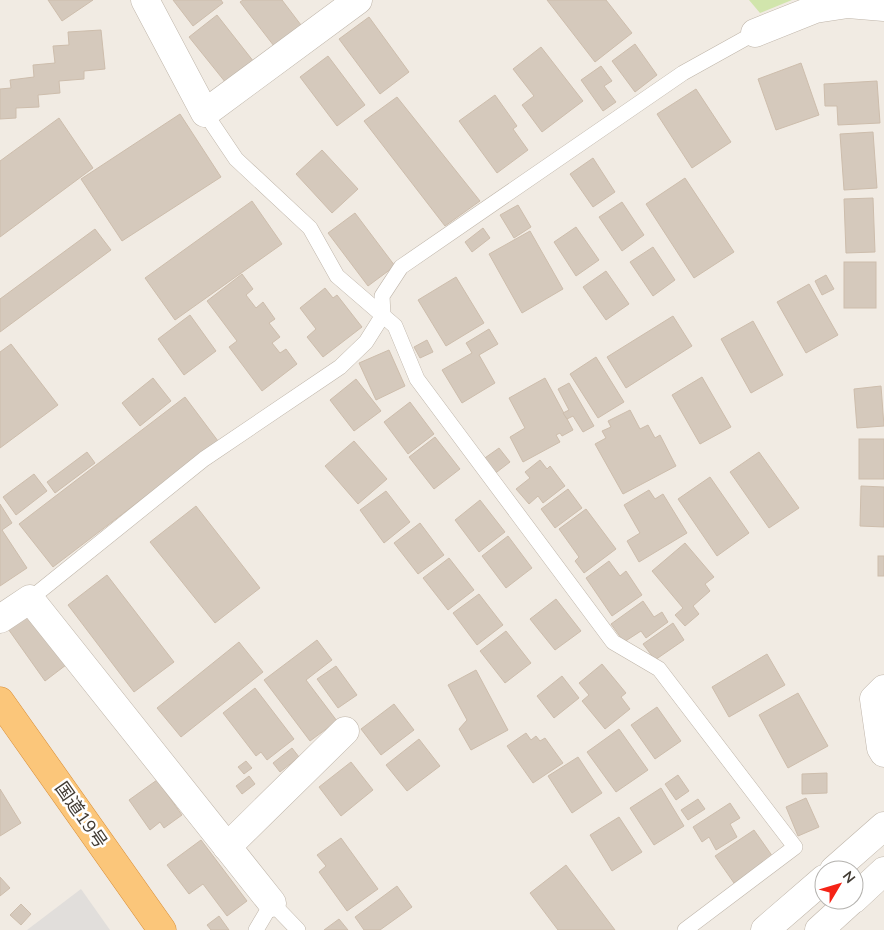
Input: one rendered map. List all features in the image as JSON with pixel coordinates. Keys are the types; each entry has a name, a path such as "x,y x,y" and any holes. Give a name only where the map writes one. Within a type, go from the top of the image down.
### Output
{"highway":[{"name":"国道19号","path":"0,701 162,930"}],"street":[{"path":"145,0 205,113 358,0"},
{"path":"755,32 815,9 848,4 884,7"},
{"path":"0,618 30,598 272,903"},
{"path":"884,689 874,699 881,748 884,753"},
{"path":"227,847 345,731"},
{"path":"845,860 884,826"},
{"path":"864,889 884,871"},
{"path":"765,930 814,888"},
{"path":"819,930 841,910"}],"lane":[{"path":"30,598 204,459 340,367 366,342 382,315 382,296 401,267 683,73 755,32"},
{"path":"205,113 236,160 310,228 338,276 395,326 417,379 613,642 659,669 795,847 685,930"},
{"path":"256,930 272,903 298,930"}],"green space":[{"path":"749,0 792,0 760,13"}],"shaded area":[{"path":"81,889 110,930 27,930"}],"building":[{"path":"48,0 93,0 62,21"},
{"path":"173,0 221,0 223,3 193,26"},
{"path":"243,0 282,0 301,25 274,46 240,2"},
{"path":"547,0 606,0 632,33 595,62"},
{"path":"217,15 254,62 226,83 189,37"},
{"path":"369,17 409,72 380,94 339,39"},
{"path":"101,30 105,69 84,71 84,79 59,81 60,93 38,95 39,107 16,108 16,118 0,119 0,89 11,88 10,80 34,77 33,65 55,63 53,46 69,45 68,32"},
{"path":"635,44 657,75 635,92 612,61"},
{"path":"541,47 583,101 542,132 522,105 534,96 513,69"},
{"path":"328,56 365,105 337,126 300,77"},
{"path":"801,63 819,115 776,130 758,79"},
{"path":"601,66 612,81 604,86 616,102 603,111 581,80"},
{"path":"877,81 880,123 838,125 837,106 825,106 824,84"},
{"path":"696,89 731,142 692,168 657,114"},
{"path":"495,95 517,126 513,129 528,150 497,173 459,121"},
{"path":"397,97 480,201 445,226 364,121"},
{"path":"180,114 221,177 122,241 81,179"},
{"path":"59,118 93,168 0,237 0,161"},
{"path":"873,132 877,188 844,190 840,134"},
{"path":"322,150 358,189 332,213 296,174"},
{"path":"593,158 615,192 593,207 570,174"},
{"path":"685,178 734,252 694,278 646,204"},
{"path":"873,198 875,252 846,253 844,199"},
{"path":"252,201 282,244 175,320 145,278"},
{"path":"622,202 644,235 622,251 599,217"},
{"path":"518,205 531,227 514,238 500,215"},
{"path":"355,213 395,266 368,286 328,233"},
{"path":"576,227 599,260 576,276 554,242"},
{"path":"483,228 490,238 472,252 465,242"},
{"path":"95,229 111,250 0,332 0,299"},
{"path":"530,231 563,289 522,313 489,254"},
{"path":"653,247 675,280 653,296 630,262"},
{"path":"844,262 876,262 876,308 844,308"},
{"path":"606,271 629,304 606,320 583,287"},
{"path":"242,274 253,289 246,295 256,308 263,302 275,319 269,323 280,337 272,343 280,353 286,349 297,364 262,391 229,347 237,341 207,301"},
{"path":"826,275 834,289 822,295 815,281"},
{"path":"456,277 484,323 446,346 418,300"},
{"path":"809,284 838,335 806,353 777,302"},
{"path":"325,288 333,298 337,295 362,327 323,357 307,337 316,329 300,308"},
{"path":"190,315 216,351 184,375 158,339"},
{"path":"673,316 692,346 626,388 607,357"},
{"path":"753,321 783,375 751,393 721,339"},
{"path":"489,329 498,344 479,355 495,383 462,403 442,370 472,353 466,343"},
{"path":"427,340 433,352 420,358 414,347"},
{"path":"11,344 58,405 0,448 0,352"},
{"path":"389,350 405,386 376,400 359,363"},
{"path":"596,357 624,402 598,418 570,374"},
{"path":"702,377 731,427 700,444 672,395"},
{"path":"153,378 171,401 140,426 122,403"},
{"path":"545,378 573,430 562,436 560,433 556,435 560,442 523,462 510,437 525,428 509,398"},
{"path":"356,379 381,411 354,431 330,400"},
{"path":"569,383 594,426 583,432 573,416 567,419 563,413 569,410 558,389"},
{"path":"881,386 884,426 857,428 854,389"},
{"path":"185,397 218,441 53,567 19,524"},
{"path":"410,402 434,434 408,454 384,422"},
{"path":"630,410 640,429 648,425 655,438 660,435 676,466 623,494 595,444 606,438 602,431 611,427 608,421"},
{"path":"435,437 460,469 434,489 409,457"},
{"path":"859,439 884,439 884,479 859,479"},
{"path":"354,441 387,479 358,504 325,466"},
{"path":"499,448 510,462 493,475 482,460"},
{"path":"87,452 95,463 55,493 47,482"},
{"path":"759,452 799,508 769,528 730,472"},
{"path":"540,460 547,469 550,466 565,486 543,503 538,496 529,504 516,489 530,478 525,472"},
{"path":"34,474 47,491 16,515 3,497"},
{"path":"710,477 749,533 717,556 678,499"},
{"path":"861,486 884,487 884,527 860,526"},
{"path":"568,489 582,508 555,528 541,509"},
{"path":"649,490 655,499 663,494 687,533 639,562 627,541 640,533 624,505"},
{"path":"386,491 410,522 384,543 360,510"},
{"path":"480,500 505,532 479,552 455,520"},
{"path":"0,504 12,523 2,530 27,568 0,586"},
{"path":"196,506 260,588 215,623 150,542"},
{"path":"586,509 616,549 584,573 575,561 579,557 559,529"},
{"path":"420,523 444,555 418,574 394,543"},
{"path":"508,536 532,568 506,588 482,556"},
{"path":"685,543 714,577 705,584 710,591 693,606 699,614 685,626 675,615 683,608 652,571"},
{"path":"878,556 884,556 884,576 878,576"},
{"path":"449,558 474,590 448,610 423,578"},
{"path":"609,561 620,576 626,571 642,595 612,616 586,578"},
{"path":"107,575 174,662 134,692 68,605"},
{"path":"479,594 503,625 477,645 453,613"},
{"path":"556,599 581,631 555,650 530,619"},
{"path":"643,601 654,617 662,612 668,622 646,638 641,631 624,642 611,624"},
{"path":"26,612 66,665 45,681 6,626"},
{"path":"673,623 684,640 655,660 643,644"},
{"path":"506,631 531,663 505,683 480,651"},
{"path":"317,640 332,660 306,680 337,721 310,741 264,680"},
{"path":"239,642 263,672 181,737 157,708"},
{"path":"767,654 785,685 729,717 712,687"},
{"path":"602,664 626,693 621,697 630,709 605,729 582,701 589,695 579,683"},
{"path":"336,666 357,695 338,708 317,679"},
{"path":"476,670 508,730 471,750 459,729 467,720 448,685"},
{"path":"562,676 579,698 554,718 537,696"},
{"path":"255,688 294,739 267,760 261,752 256,756 223,713"},
{"path":"798,693 828,746 788,768 759,715"},
{"path":"394,704 414,730 381,755 361,729"},
{"path":"657,707 681,741 655,759 631,725"},
{"path":"619,729 648,770 616,792 587,752"},
{"path":"526,733 531,740 536,736 540,741 545,738 563,763 533,783 507,746"},
{"path":"419,739 440,766 407,791 386,765"},
{"path":"292,748 299,757 280,772 273,763"},
{"path":"578,757 602,793 572,813 548,776"},
{"path":"246,761 252,768 244,774 238,767"},
{"path":"351,762 373,790 341,816 319,787"},
{"path":"827,773 827,793 802,794 802,774"},
{"path":"678,775 689,791 676,800 665,784"},
{"path":"249,776 255,784 242,794 236,786"},
{"path":"157,780 182,815 164,828 160,822 150,830 129,800"},
{"path":"661,788 684,826 654,845 630,808"},
{"path":"0,789 21,823 0,836"},
{"path":"806,798 819,827 798,836 786,807"},
{"path":"698,799 705,809 688,820 681,810"},
{"path":"730,803 740,818 730,824 737,837 716,850 709,837 702,842 693,827"},
{"path":"619,817 642,852 612,871 590,835"},
{"path":"754,830 773,857 734,883 715,856"},
{"path":"341,838 378,889 347,911 319,872 326,866 317,855"},
{"path":"201,840 247,901 227,916 203,884 189,894 167,865"},
{"path":"566,865 615,930 558,930 530,893"},
{"path":"0,877 10,888 0,896"},
{"path":"397,886 412,907 380,930 364,930 355,917"},
{"path":"21,904 31,914 21,925 10,915"},
{"path":"219,916 229,930 211,930 207,925"},
{"path":"339,919 348,930 324,930"}]}
